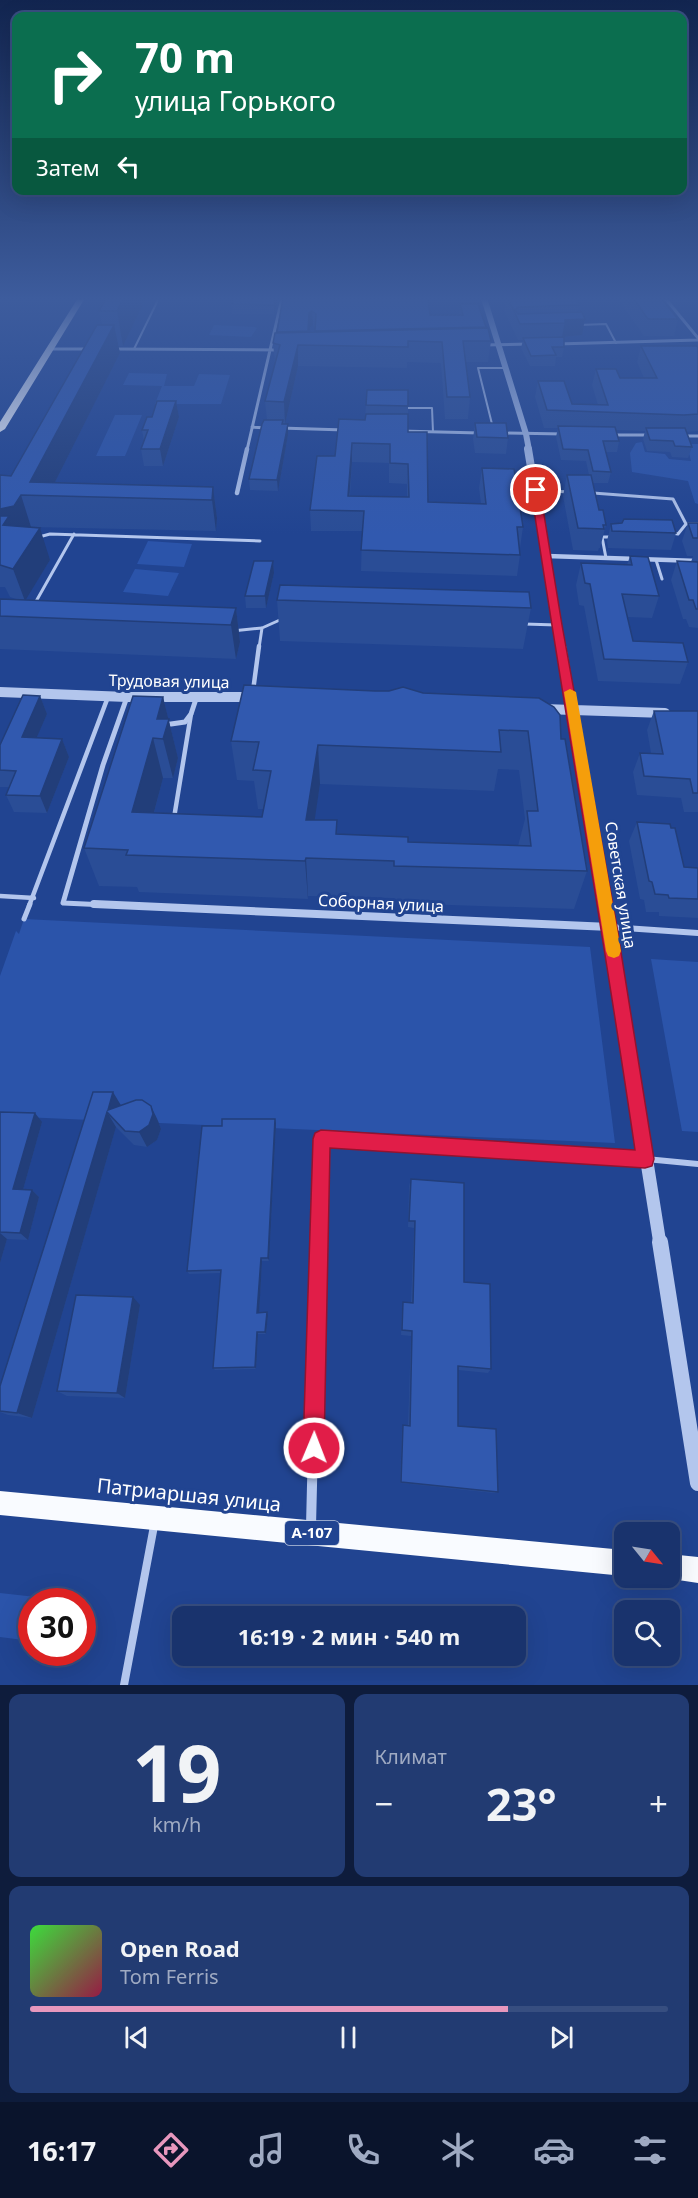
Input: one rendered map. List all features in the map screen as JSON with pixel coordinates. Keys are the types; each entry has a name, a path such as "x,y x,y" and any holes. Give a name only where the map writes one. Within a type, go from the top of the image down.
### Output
{"main road":[{"path":"0,429 33,377"},
{"name":"Патриаршая улица","path":"0,1503 614,1562"},
{"path":"680,1568 698,1570"}],"street":[{"path":"237,493 264,377"},
{"name":"Советская улица","path":"509,377 526,434 536,490 557,625 610,927 698,1483"},
{"path":"252,428 351,430"},
{"path":"398,431 484,433"},
{"path":"494,433 568,434"},
{"path":"603,435 662,435"},
{"path":"674,436 698,436"},
{"path":"547,556 698,561"},
{"name":"Трудовая улица","path":"0,692 127,697 263,698"},
{"path":"160,724 185,722 191,714 197,696"},
{"path":"103,765 127,697"},
{"path":"535,709 676,713"},
{"path":"103,765 114,762"},
{"name":"Соборная улица","path":"103,765 63,903 610,927 698,933"},
{"path":"311,1533 321,1139 698,1164"}],"lane":[{"path":"480,377 494,433"},
{"path":"399,407 432,408 433,432"},
{"path":"536,490 570,492"},
{"path":"595,504 593,493 673,499 686,524"},
{"path":"686,524 698,524"},
{"path":"668,533 678,534 686,524"},
{"path":"33,539 50,534 74,534 260,541"},
{"path":"33,607 74,534"},
{"path":"606,558 602,537 616,537"},
{"path":"657,560 662,579"},
{"path":"224,631 262,628 288,617"},
{"path":"515,624 557,625"},
{"path":"252,697 262,628"},
{"path":"24,919 34,898 109,695"},
{"path":"172,827 191,714"},
{"path":"0,896 34,898"},
{"path":"124,1685 155,1517"}],"shaded area":[{"path":"127,377 166,377 164,386 194,386 198,377 229,377 221,404 155,404 162,386 123,385"},
{"path":"115,415 142,415 125,456 96,456"},
{"path":"642,442 645,452 665,454 669,459 691,461 687,444 698,444 698,504 695,503 688,481 632,472 630,453 636,443"},
{"path":"148,541 192,544 184,567 137,564"},
{"path":"135,569 179,573 168,596 123,592"},
{"path":"24,919 590,947 615,1143 0,1116 0,976 16,931 19,934"},
{"path":"651,959 698,962 698,1132 682,1131"},
{"path":"0,1593 18,1595 18,1639 0,1637"}],"building":[{"path":"68,377 86,377 30,482 213,487 212,500 21,495 14,506 0,509 0,475 11,476"},
{"path":"272,377 290,377 284,402 265,401"},
{"path":"445,377 467,377 470,397 447,397"},
{"path":"599,377 698,377 698,414 547,410 538,381 564,381 572,404 608,405"},
{"path":"367,390 408,390 408,406 366,405"},
{"path":"157,401 176,401 160,449 141,449 148,430 142,430 147,417 152,417"},
{"path":"366,414 408,414 408,432 427,432 428,502 486,504 482,468 514,469 523,527 517,527 520,555 361,550 364,511 310,510 317,456 335,456 339,419 365,420","holes":["352,443 390,444 390,463 408,464 409,497 348,496"]},
{"path":"264,420 283,420 282,424 288,424 277,480 249,479"},
{"path":"475,423 506,423 508,438 477,437"},
{"path":"558,426 615,427 619,441 603,441 611,472 593,471 588,450 563,449"},
{"path":"646,428 685,428 692,447 675,446 673,441 650,440"},
{"path":"567,475 591,475 599,510 603,510 606,525 603,525 604,529 578,528"},
{"path":"0,516 9,516 3,525 40,528 13,569 0,565"},
{"path":"624,519 672,520 676,533 612,531 611,524 622,523"},
{"path":"688,523 698,523 698,538 693,538"},
{"path":"630,556 648,557 659,596 622,594 633,641 683,643 688,662 604,659 590,584 585,583 581,563 632,565"},
{"path":"254,561 273,561 265,596 245,596"},
{"path":"677,561 698,562 698,609 693,600 689,600"},
{"path":"280,585 529,592 531,608 277,600"},
{"path":"0,599 236,608 231,625 0,616"},
{"path":"244,685 375,691 389,691 403,687 423,693 539,698 554,707 560,715 561,739 565,739 587,871 394,866 394,861 306,858 305,861 126,855 128,850 84,848 133,696 163,697 157,719 169,719 163,739 153,738 132,812 262,817 271,771 253,770 259,742 231,741","holes":["499,730 528,731 538,811 527,811 531,846 408,842 408,837 336,834 337,820 306,820 318,745 501,752"]},
{"path":"23,695 40,696 22,737 62,739 40,796 6,795 16,771 0,770 0,745"},
{"path":"654,711 698,711 698,793 693,793 690,779 644,776 640,753 663,754"},
{"path":"637,822 670,824 671,828 675,828 684,867 698,868 698,899 669,898 668,895 655,894 652,882 649,881"},
{"path":"93,1092 113,1092 108,1110 142,1100 151,1106 153,1114 149,1125 139,1132 125,1131 107,1112 17,1413 0,1411 0,1386"},
{"path":"0,1112 35,1113 13,1189 32,1190 20,1233 0,1232"},
{"path":"222,1119 275,1119 268,1258 261,1258 257,1313 267,1312 265,1332 257,1332 255,1367 213,1368 221,1270 187,1271 202,1126 222,1126"},
{"path":"411,1179 464,1183 464,1282 490,1284 491,1369 458,1366 458,1426 496,1429 498,1492 401,1482 403,1425 410,1426 412,1331 402,1330 403,1302 413,1303 415,1221 409,1221"},
{"path":"76,1295 133,1297 117,1393 57,1391"}],"slow traffic":[{"path":"570,692 614,951"}],"route":[{"path":"314,1448 321,1139 645,1159 610,927 557,625 536,490"}]}
